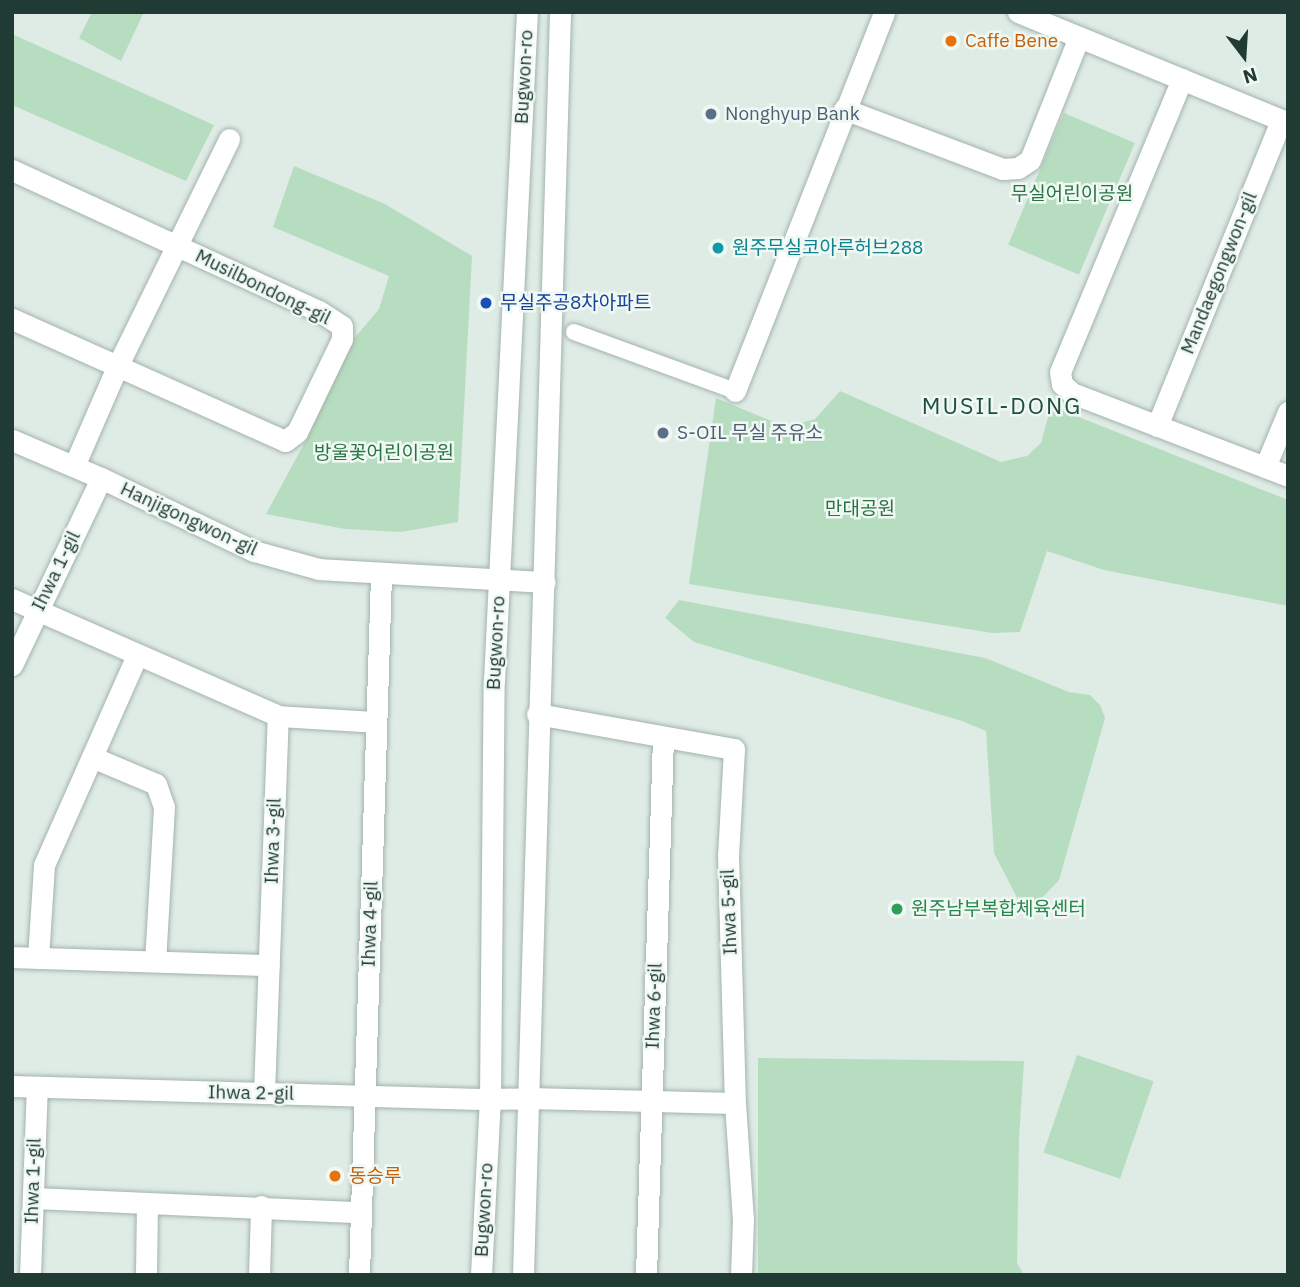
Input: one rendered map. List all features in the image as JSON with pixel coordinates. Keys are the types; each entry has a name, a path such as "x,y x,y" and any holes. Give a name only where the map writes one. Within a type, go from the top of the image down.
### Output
{"street":[{"name":"Bugwon-ro","path":"481,1275 490,1098 494,681 527,12"},
{"name":"Bugwon-ro","path":"523,1275 537,714 545,582 561,12"},
{"path":"574,332 735,391 884,12"},
{"name":"Mandaegongwon-gil","path":"1018,12 1284,121 1157,426"},
{"path":"845,109 1003,169 1018,168 1030,160 1079,37"},
{"path":"1182,79 1060,372 1062,384 1072,393 1288,476"},
{"path":"74,466 117,367 229,139"},
{"name":"Musilbondong-gil","path":"12,170 319,311 342,326 342,339 297,432 285,441 265,435 12,319"},
{"path":"1265,467 1288,412"},
{"name":"Hanjigongwon-gil","path":"12,440 101,478 254,551 318,569 499,577 545,582"},
{"name":"Ihwa 1-gil","path":"12,665 101,478"},
{"name":"Ihwa 4-gil","path":"359,1275 381,573"},
{"path":"12,599 278,716 376,722"},
{"path":"38,958 44,865 137,656"},
{"name":"Ihwa 5-gil","path":"537,714 734,749 728,855 734,1103 743,1219 741,1275"},
{"name":"Ihwa 3-gil","path":"264,1093 278,716"},
{"name":"Ihwa 6-gil","path":"646,1275 663,737"},
{"path":"92,757 156,784 164,807 155,961"},
{"path":"12,957 269,965"},
{"name":"Ihwa 2-gil","path":"12,1086 734,1103"},
{"name":"Ihwa 1-gil","path":"30,1275 37,1087"},
{"path":"33,1198 360,1212"},
{"path":"146,1275 147,1203"},
{"path":"259,1275 261,1206"}],"green space":[{"path":"92,12 144,12 121,61 79,38"},
{"path":"12,34 214,125 186,181 12,105"},
{"name":"무실어린이공원","path":"1064,113 1135,143 1079,275 1008,245"},
{"name":"방울꽃어린이공원","path":"294,166 385,204 472,256 458,522 401,532 345,529 266,514 306,440 352,341 379,309 389,276 273,227"},
{"name":"만대공원","path":"840,391 1001,462 1027,456 1041,443 1051,406 1288,500 1288,606 1104,570 1047,551 1020,632 992,633 689,584 716,398 786,427 815,419"},
{"path":"679,600 985,658 1069,692 1090,695 1100,705 1105,718 1059,880 1026,915 994,853 986,731 962,721 694,642 665,618"},
{"path":"1077,1055 1154,1081 1120,1179 1043,1152"},
{"path":"758,1058 1024,1061 1019,1138 1017,1263 1024,1275 758,1275"}],"place":[{"name":"Caffe Bene","path":"951,41"},
{"name":"Nonghyup Bank","path":"711,114"},
{"name":"원주무실코아루허브288","path":"718,248"},
{"name":"무실주공8차아파트","path":"486,303"},
{"name":"S-OIL 무실 주유소","path":"663,433"},
{"name":"원주남부복합체육센터","path":"897,909"},
{"name":"동승루","path":"335,1176"}],"district":[{"name":"MUSIL-DONG","path":"1002,405"}]}
